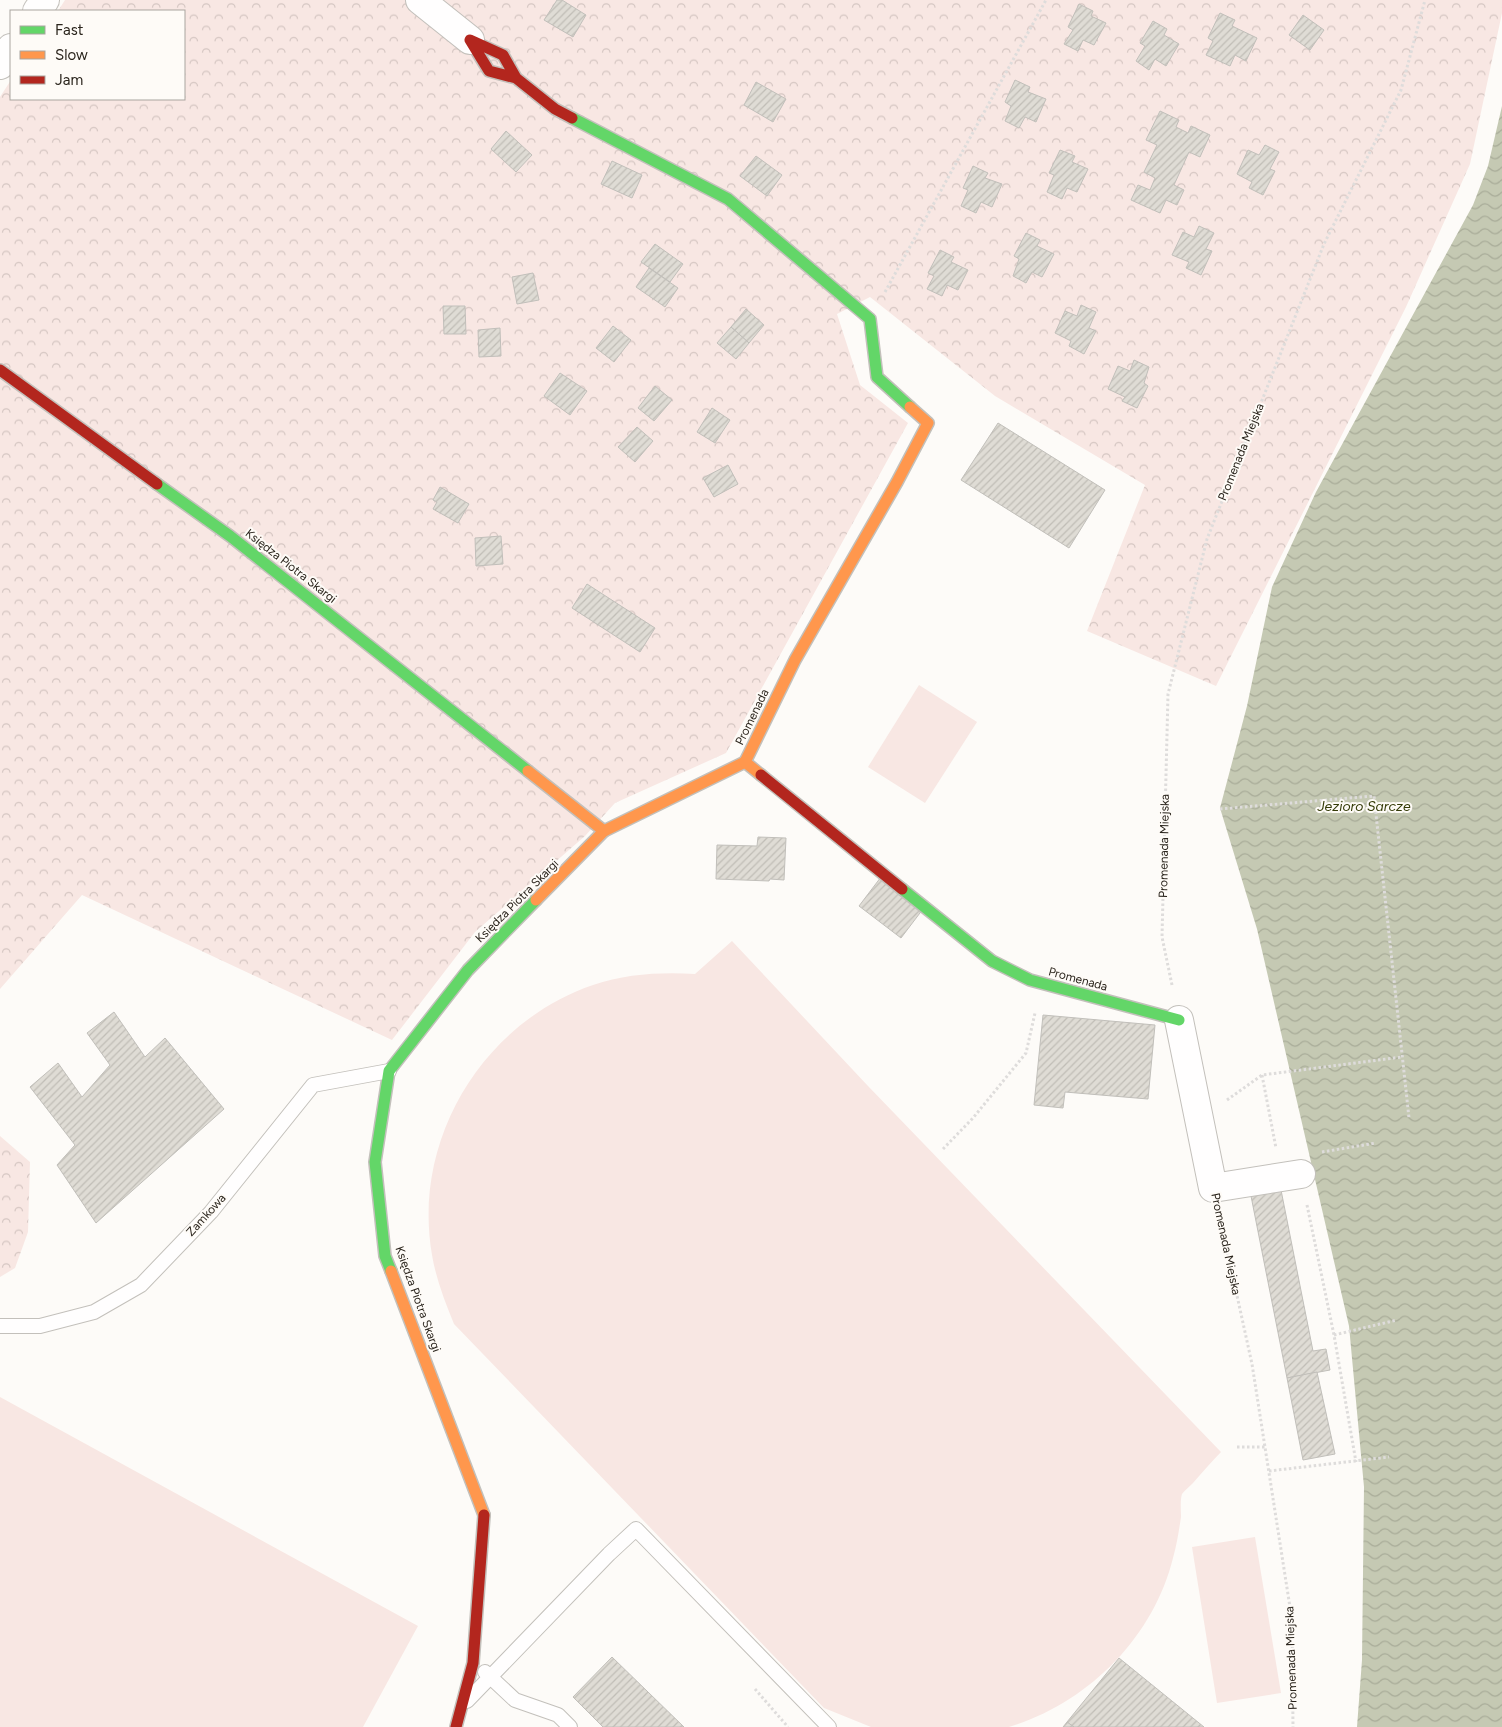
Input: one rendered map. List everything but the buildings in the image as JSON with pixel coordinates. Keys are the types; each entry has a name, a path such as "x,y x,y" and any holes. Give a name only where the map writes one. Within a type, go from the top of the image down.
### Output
{"street":[{"path":"420,0 470,40 503,55 516,78 555,109 728,199 870,319"},
{"path":"470,40 489,71 516,78"},
{"path":"0,65 10,50"},
{"name":"Promenada","path":"870,319 877,377 928,423 897,482 795,660 745,762 992,961 1030,980 1179,1020"},
{"name":"Księdza Piotra Skargi","path":"0,370 230,536 604,831"},
{"name":"Księdza Piotra Skargi","path":"456,1727 474,1661 485,1517 385,1256 374,1162 390,1071 468,970 604,831 745,762"},
{"name":"Promenada Miejska","path":"1179,1020 1213,1188"},
{"path":"1213,1188 1291,1176"}],"lane":[{"name":"Zamkowa","path":"0,1326 40,1326 94,1312 141,1285 211,1212 313,1085 390,1071"},
{"path":"462,1707 609,1554 636,1530 829,1727"},
{"path":"474,1661 515,1700 558,1715 570,1727"}],"path":[{"path":"870,319 1046,0"},
{"name":"Promenada Miejska","path":"1179,1020 1162,937 1168,694 1207,539 1324,244 1400,90 1425,0"},
{"path":"1220,809 1374,796 1409,1118"},
{"path":"943,1149 973,1118 1026,1053 1041,983"},
{"path":"1223,1103 1262,1075 1402,1058"},
{"path":"1262,1075 1334,1335 1356,1462"},
{"path":"1317,1153 1376,1143"},
{"name":"Promenada Miejska","path":"1213,1188 1252,1364 1292,1620 1293,1727"},
{"path":"1334,1335 1397,1320"},
{"path":"1237,1447 1265,1447"},
{"path":"1269,1471 1389,1457"},
{"path":"749,1683 788,1727"}],"green space":[{"path":"65,0 1502,0 1502,13 1470,164 1406,307 1216,686 1087,631 1145,485 995,396 870,297 837,314 860,385 908,423 726,753 615,803 585,836 475,932 392,1040 82,895 0,989 0,97 10,82 10,100 185,100 185,10 59,10"},
{"path":"919,685 977,722 925,803 868,767"},
{"path":"732,941 868,1086 1221,1452 1182,1494 1181,1517 1173,1558 1163,1587 1150,1615 1133,1640 1113,1664 1065,1702 1038,1716 1009,1727 871,1727 824,1708 454,1324 444,1299 432,1255 429,1212 433,1170 445,1129 463,1091 488,1057 518,1027 553,1003 593,985 618,978 669,973 695,974"},
{"path":"0,1136 30,1162 28,1232 15,1268 0,1277"},
{"path":"0,1397 418,1626 363,1727 0,1727"},
{"path":"1255,1537 1281,1693 1217,1703 1192,1547"}],"water":[{"name":"Jezioro Sarcze","path":"1502,106 1502,1727 1357,1727 1362,1660 1364,1487 1349,1326 1257,929 1220,808 1247,706 1272,587 1316,492 1473,205 1488,166"}],"traffic: fast":[{"path":"572,118 728,199 870,319 877,377 910,407"},
{"path":"157,484 230,536 528,771"},
{"path":"902,889 992,961 1030,980 1179,1020"},
{"path":"391,1271 385,1256 375,1162 389,1071 468,970 536,900"}],"traffic: slow":[{"path":"761,775 745,762 795,660 897,482 928,423 910,407"},
{"path":"528,771 604,831 745,762"},
{"path":"536,900 604,831"},
{"path":"391,1271 484,1515"}],"traffic: jam":[{"path":"516,78 503,55 470,40 489,71 516,78 555,109 572,118"},
{"path":"0,370 157,484"},
{"path":"761,775 902,889"},
{"path":"456,1727 473,1663 484,1515"}]}
